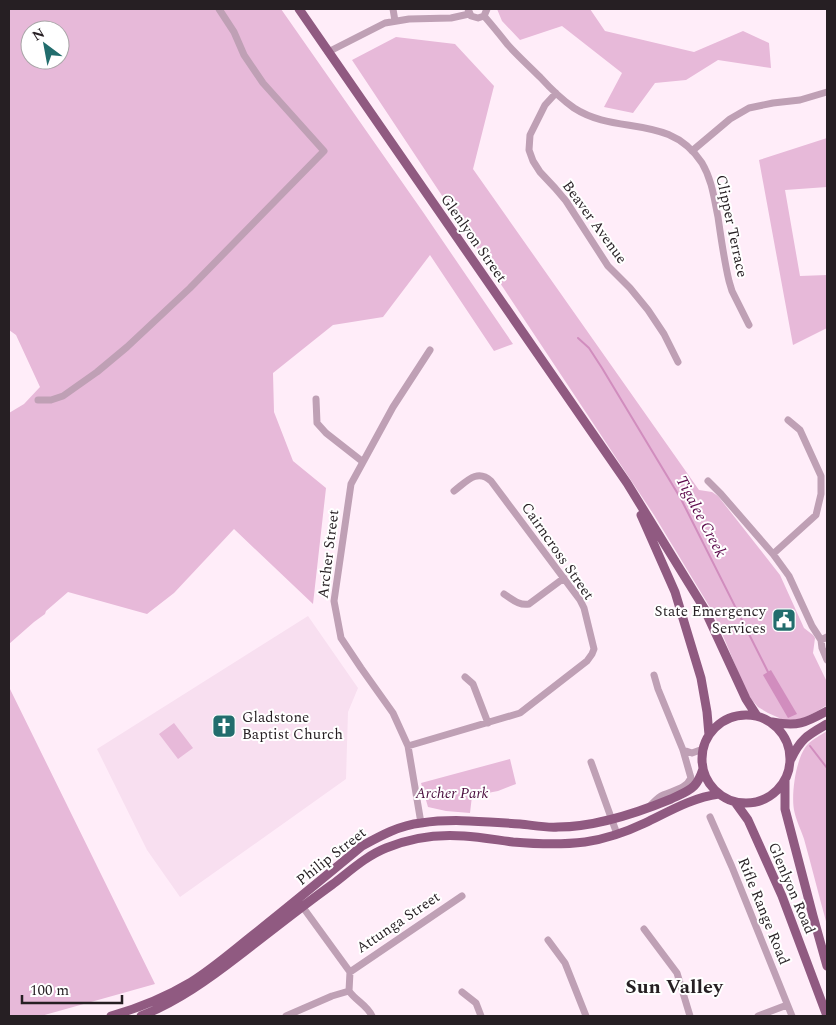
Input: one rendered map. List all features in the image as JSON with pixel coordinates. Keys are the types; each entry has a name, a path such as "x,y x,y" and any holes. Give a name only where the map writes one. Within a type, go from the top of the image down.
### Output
{"main road":[{"name":"Glenlyon Street","path":"299,9 627,484 704,608 746,699 758,716"},
{"name":"Glenlyon Street","path":"627,484 675,592 701,678 709,735"},
{"path":"827,711 806,722 795,725 772,722 758,716 744,714 718,724 709,735 703,749 702,763 706,779 726,799 749,803 763,800 776,792 785,781 791,759 800,742 827,724"},
{"path":"772,722 786,738 791,759"},
{"name":"Philip Street","path":"111,1016 131,1011 191,982 265,926 362,846 394,830 421,823 464,820 557,828 582,826 648,808 684,793 694,787 703,769"},
{"name":"Glenlyon Road","path":"785,781 785,809 827,966"},
{"name":"Philip Street","path":"140,1016 162,1007 197,987 364,860 385,848 432,837 464,836 515,842 562,844 590,841 644,824 693,800 719,794"},
{"name":"Glenlyon Road","path":"735,802 748,820 782,896 827,1016"},
{"path":"421,823 432,837"}],"street":[{"path":"38,400 51,400 63,396 97,372 127,347 190,288 324,151 263,83 244,55 234,32 219,9"},
{"path":"393,9 395,21"},
{"path":"328,52 385,23 451,18 468,11 471,16 478,18 485,12"},
{"name":"Clipper Terrace","path":"485,12 508,45 573,108 602,121 667,134 685,144 692,151 705,170 713,188 729,281 749,325"},
{"path":"692,151 730,119 749,108 800,100 827,92"},
{"name":"Beaver Avenue","path":"556,93 545,105 530,136 529,150 533,161 540,172 566,201 608,266 648,310 664,334 678,362"},
{"name":"Archer Street","path":"421,823 408,746 393,714 341,638 334,601 351,484 393,407 430,350"},
{"path":"316,399 317,423 326,433 363,462"},
{"path":"773,554 816,515 821,494 821,476 800,430 788,420"},
{"name":"Cairncross Street","path":"408,746 520,713 587,661 594,648 584,608 580,600 491,481 481,475 476,476 454,491"},
{"path":"708,481 773,554 789,576 812,626 824,639 822,648 827,660"},
{"path":"504,594 519,604 528,604 564,578"},
{"path":"648,808 661,796 684,787 691,778 683,750 654,675"},
{"path":"465,677 473,684 488,723"},
{"path":"683,750 692,753 703,749"},
{"path":"591,762 617,834"},
{"name":"Rifle Range Road","path":"710,817 792,1016"},
{"name":"Attunga Street","path":"350,972 462,896"},
{"path":"302,906 350,972 349,991 366,1006 372,1016"},
{"path":"644,929 677,973 690,1016"},
{"path":"548,940 565,963 586,1016"},
{"path":"286,1016 332,996 349,991"},
{"path":"462,992 476,1003 481,1016"},
{"path":"758,1016 787,1004"}],"shaded area":[{"path":"308,616 358,688 348,712 346,779 180,897 147,850 97,749"},
{"path":"771,670 797,714 788,718 763,675"}],"green space":[{"path":"9,9 281,9 513,344 494,351 430,255 383,317 333,325 273,373 274,412 293,461 326,488 313,604 234,529 174,593 147,614 68,592 9,644 9,413 24,404 40,387 16,335 9,330"},
{"path":"497,9 590,9 605,31 694,52 743,31 769,43 771,68 718,60 686,80 655,83 633,113 604,107 622,73 562,26 520,40 502,21"},
{"path":"396,37 455,44 494,86 473,169 699,490 712,492 718,496 780,575 804,628 815,638 813,653 827,682 827,705 816,712 797,721 786,721 758,707 752,700 746,691 714,614 654,515 352,60"},
{"path":"827,138 827,187 785,190 800,276 827,275 827,328 793,345 759,160"},
{"path":"9,687 155,984 41,1016 9,1016"},
{"path":"174,723 193,748 178,759 159,734"},
{"path":"827,731 827,925 804,839 795,814 793,795 800,757 810,742"},
{"name":"Archer Park","path":"510,759 516,784 498,791 472,796 470,813 428,807 421,783"}],"waterway":[{"name":"Tigalee Creek","path":"578,338 589,348 602,368 681,499 769,674"},
{"name":"Tigalee Creek","path":"810,746 827,768"}],"place":[{"name":"State Emergency Services","path":"784,620"},
{"name":"Gladstone Baptist Church","path":"224,726"}],"district":[{"name":"Sun Valley","path":"674,986"}]}
